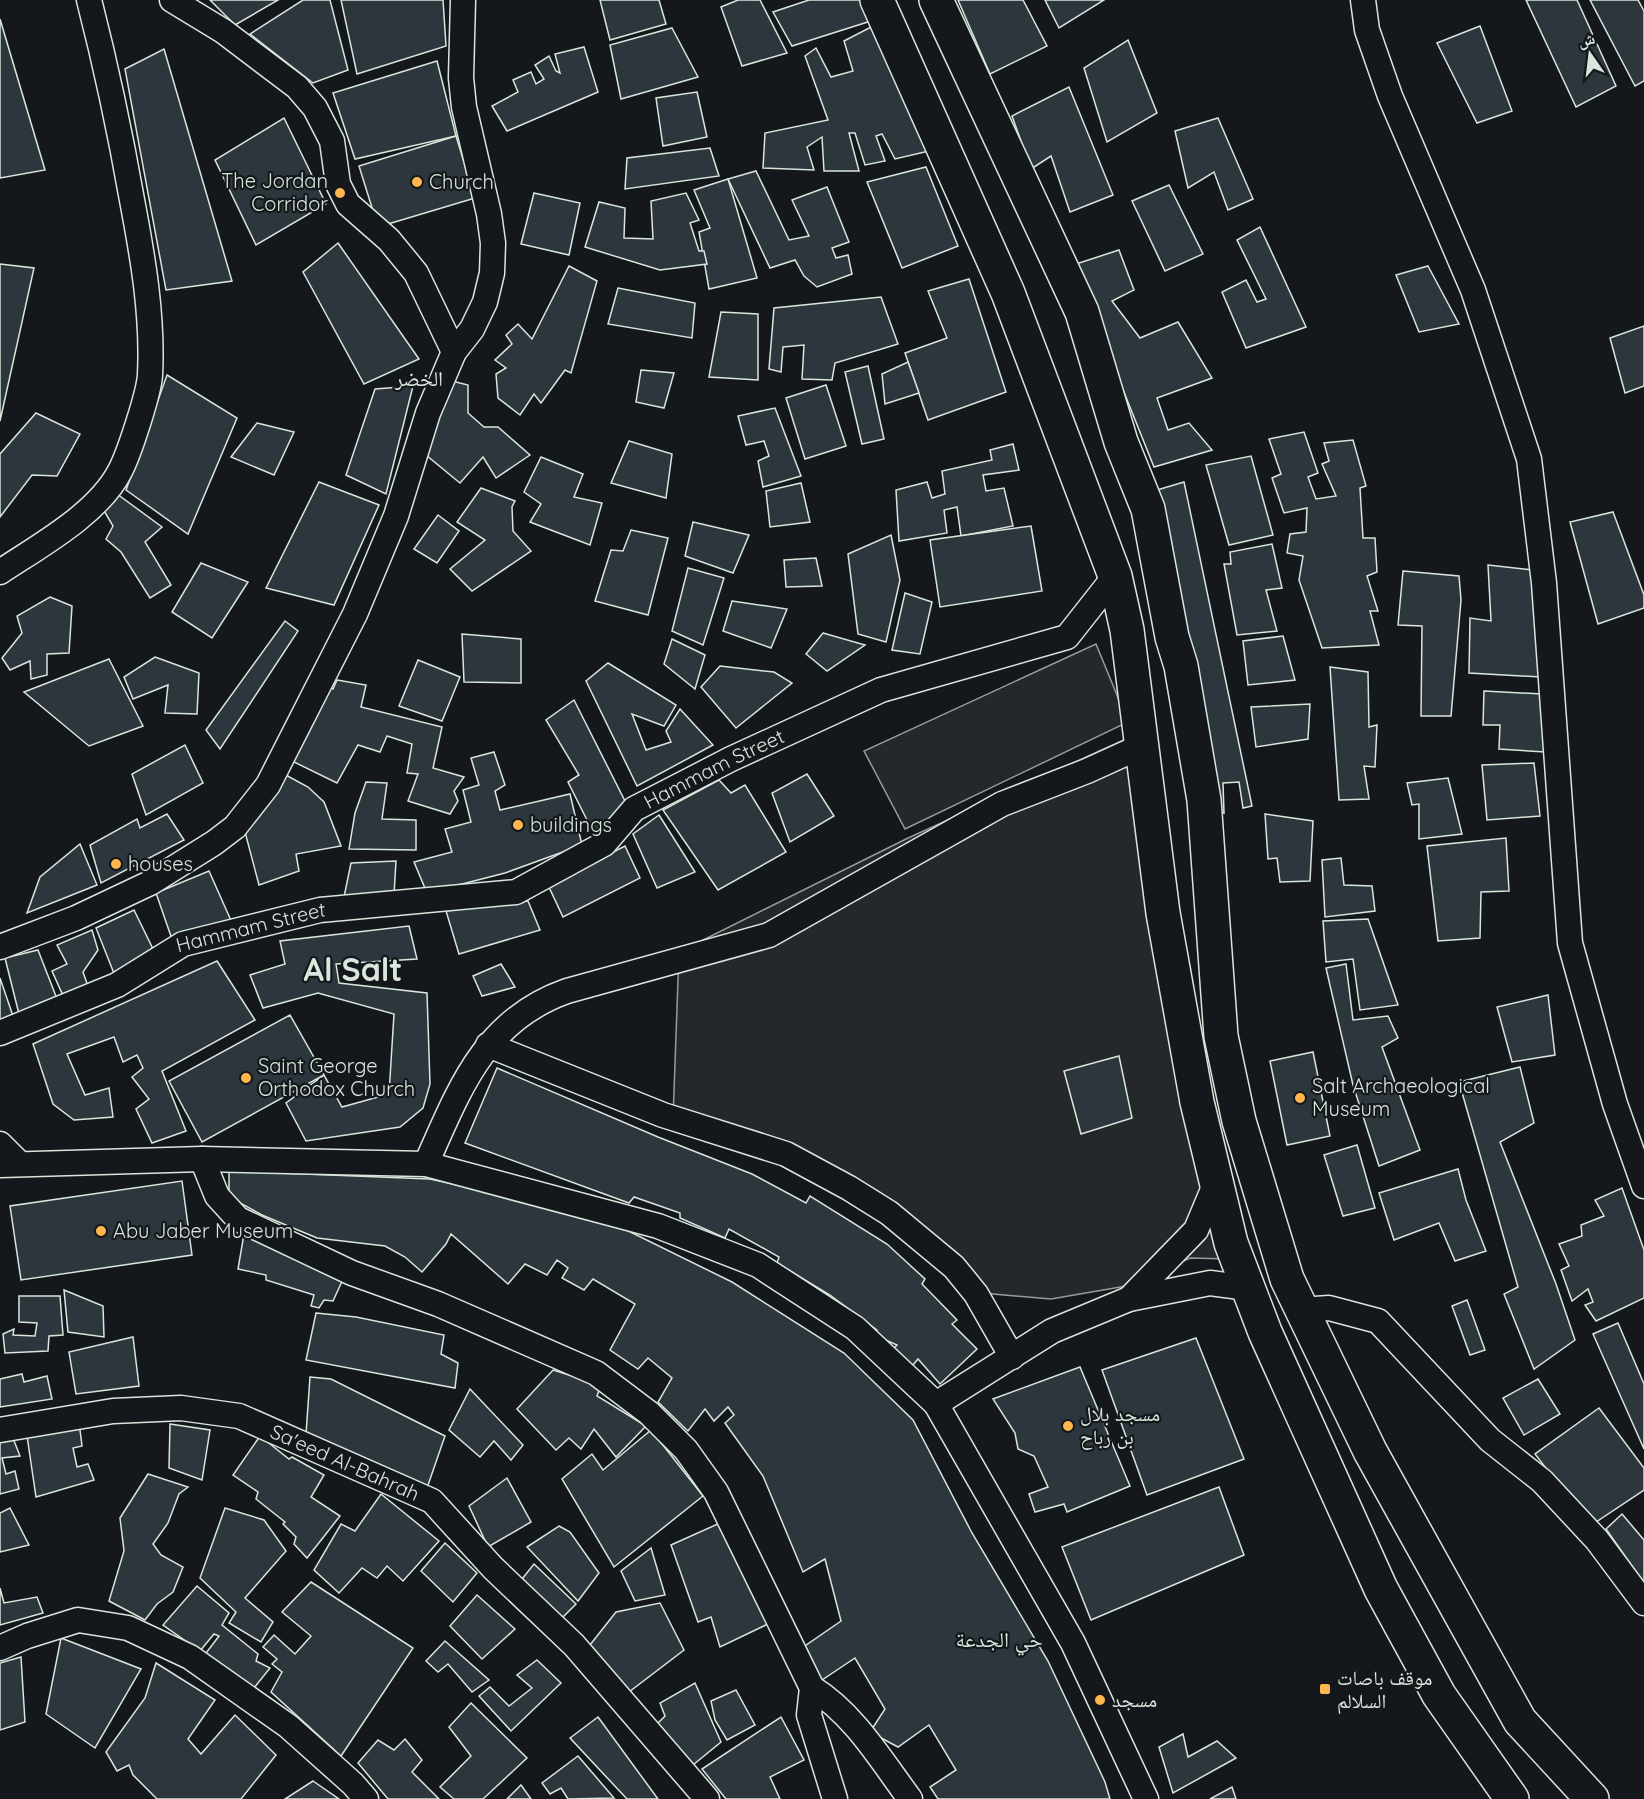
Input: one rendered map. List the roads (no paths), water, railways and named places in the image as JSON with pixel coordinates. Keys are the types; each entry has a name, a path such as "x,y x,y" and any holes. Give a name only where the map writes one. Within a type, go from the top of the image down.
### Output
{"main road":[{"path":"877,0 1008,293 1115,576 1127,630 1162,913 1197,1102 1230,1243 1381,1589 1439,1695 1512,1799"},
{"path":"936,0 1082,312 1121,442 1148,509 1204,800 1221,1036 1239,1121 1287,1279 1371,1451 1520,1721 1592,1799"},
{"path":"1142,746 1190,728"}],"street":[{"path":"0,572 57,534 98,501 120,471 150,378 150,318 139,237 111,85 89,0"},
{"path":"172,0 223,32 297,87 315,108 332,141 338,184 348,204 389,240 416,273 454,352"},
{"path":"0,947 66,922 150,883 214,843 253,807 268,785 376,566 396,516 428,413 454,352 472,329 485,302 492,273 493,243 464,107 463,0"},
{"path":"1363,0 1366,30 1390,96 1473,290 1529,459 1544,583 1569,943 1614,1104 1644,1186"},
{"name":"Hammam Street","path":"0,1033 117,986 183,944 320,910 516,892 604,844 634,809 730,759 880,690 1067,637 1115,576"},
{"path":"426,1164 455,1103 488,1045 523,1011 544,999 769,934 1002,804 1087,771 1142,746"},
{"path":"488,1045 663,1115 786,1154 849,1188 889,1213 954,1267 976,1294 1012,1357"},
{"path":"0,1144 10,1164 202,1159 426,1164 658,1226 758,1265 855,1328 936,1404 1073,1644 1146,1799"},
{"path":"202,1159 218,1196 238,1219 352,1273 438,1304 596,1373 649,1413 687,1450 716,1492 812,1688 833,1701 850,1719 910,1799"},
{"path":"1129,1299 1196,1230 1217,1180"},
{"path":"936,1404 1052,1331 1129,1299 1210,1283 1248,1288"},
{"path":"1301,1310 1329,1308 1378,1321 1490,1440 1542,1481 1597,1540 1644,1603"},
{"name":"Sa'eed Al-Bahrah","path":"0,1430 113,1411 181,1408 238,1416 432,1502 493,1568 574,1645 707,1799"},
{"path":"0,1648 27,1636 78,1620 128,1628 190,1657 288,1726 353,1784 366,1799"},
{"path":"812,1688 809,1715 835,1799"}],"place":[{"name":"Church","path":"417,182"},
{"name":"The Jordan Corridor","path":"340,193"},
{"name":"buildings","path":"518,825"},
{"name":"houses","path":"116,864"},
{"name":"Saint George Orthodox Church","path":"246,1078"},
{"name":"Salt Archaeological Museum","path":"1300,1098"},
{"name":"Abu Jaber Museum","path":"101,1231"},
{"name":"مسجد بلال بن رباح","path":"1068,1426"},
{"name":"موقف باصات السلالم","path":"1325,1689"},
{"name":"مسجد","path":"1100,1700"}],"district":[{"name":"الخضر","path":"419,379"},
{"name":"Al Salt","path":"353,970"},
{"name":"حي الجدعة","path":"999,1640"}]}
